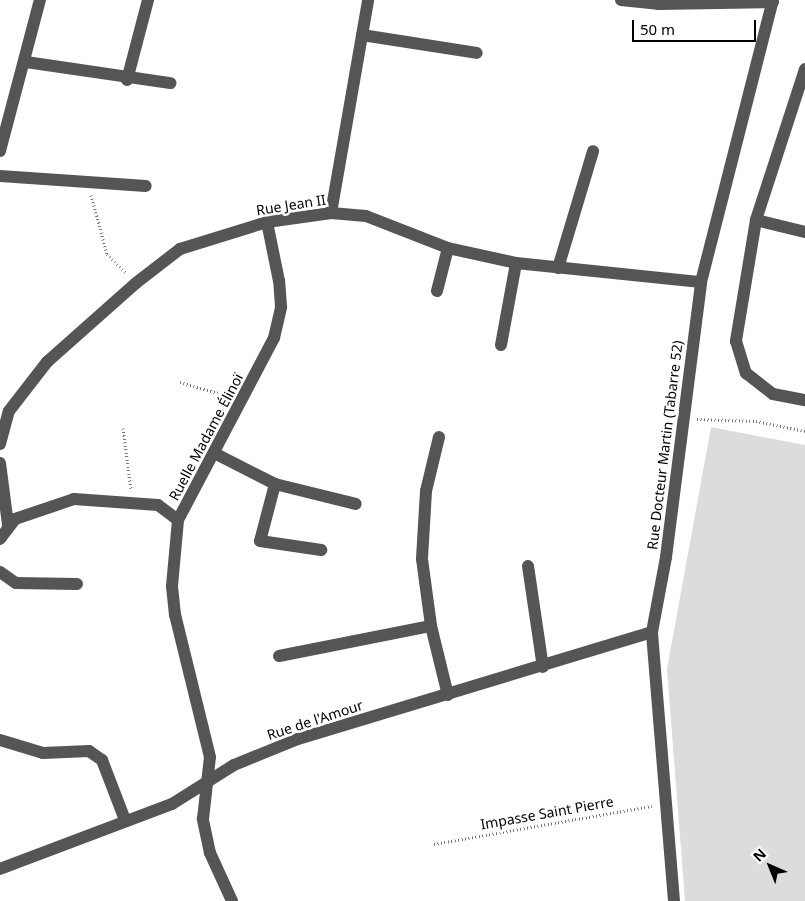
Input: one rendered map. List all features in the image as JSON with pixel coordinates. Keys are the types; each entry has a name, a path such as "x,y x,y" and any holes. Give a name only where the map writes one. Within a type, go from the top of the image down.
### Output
{"street":[{"path":"0,151 26,62 40,0"},
{"path":"127,80 148,0"},
{"path":"331,213 368,0"},
{"path":"621,0 658,4 773,1"},
{"name":"Rue Docteur Martin (Tabarre 52)","path":"674,901 663,804 652,632 666,558 682,418 701,282 773,1"},
{"path":"362,35 477,53"},
{"path":"26,62 127,80 170,83"},
{"path":"805,69 756,220 736,341 739,358 746,373 773,394 805,400"},
{"path":"558,268 593,151"},
{"path":"0,176 146,186"},
{"name":"Rue Jean II","path":"0,444 9,412 47,362 136,283 180,249 267,222 331,213 366,216 448,248 516,263 701,282"},
{"path":"756,220 805,232"},
{"name":"Ruelle Madame Élinoï","path":"232,901 210,853 202,819 210,757 175,615 178,520 216,454 274,338 280,307 267,222"},
{"path":"437,290 448,248"},
{"path":"501,345 516,263"},
{"path":"439,436 423,509 423,577 431,626 448,695"},
{"path":"216,454 275,484 356,504"},
{"path":"0,463 8,525"},
{"path":"275,484 260,540 322,550"},
{"path":"0,539 8,525 66,500 132,501 165,507 178,520"},
{"path":"528,566 543,667"},
{"path":"0,572 16,583 77,584"},
{"path":"279,656 431,626"},
{"name":"Rue de l'Amour","path":"0,869 125,820 172,804 205,786 234,765 298,739 543,667 652,632"},
{"path":"0,740 43,753 88,751 102,760 125,820"}],"path":[{"path":"87,182 107,254 136,283"},
{"path":"180,382 244,400"},
{"path":"682,418 756,421 805,431"},
{"path":"123,428 132,501"},
{"name":"Impasse Saint Pierre","path":"434,844 663,804"}],"shaded area":[{"path":"711,427 805,445 805,901 685,901 667,669"}]}
